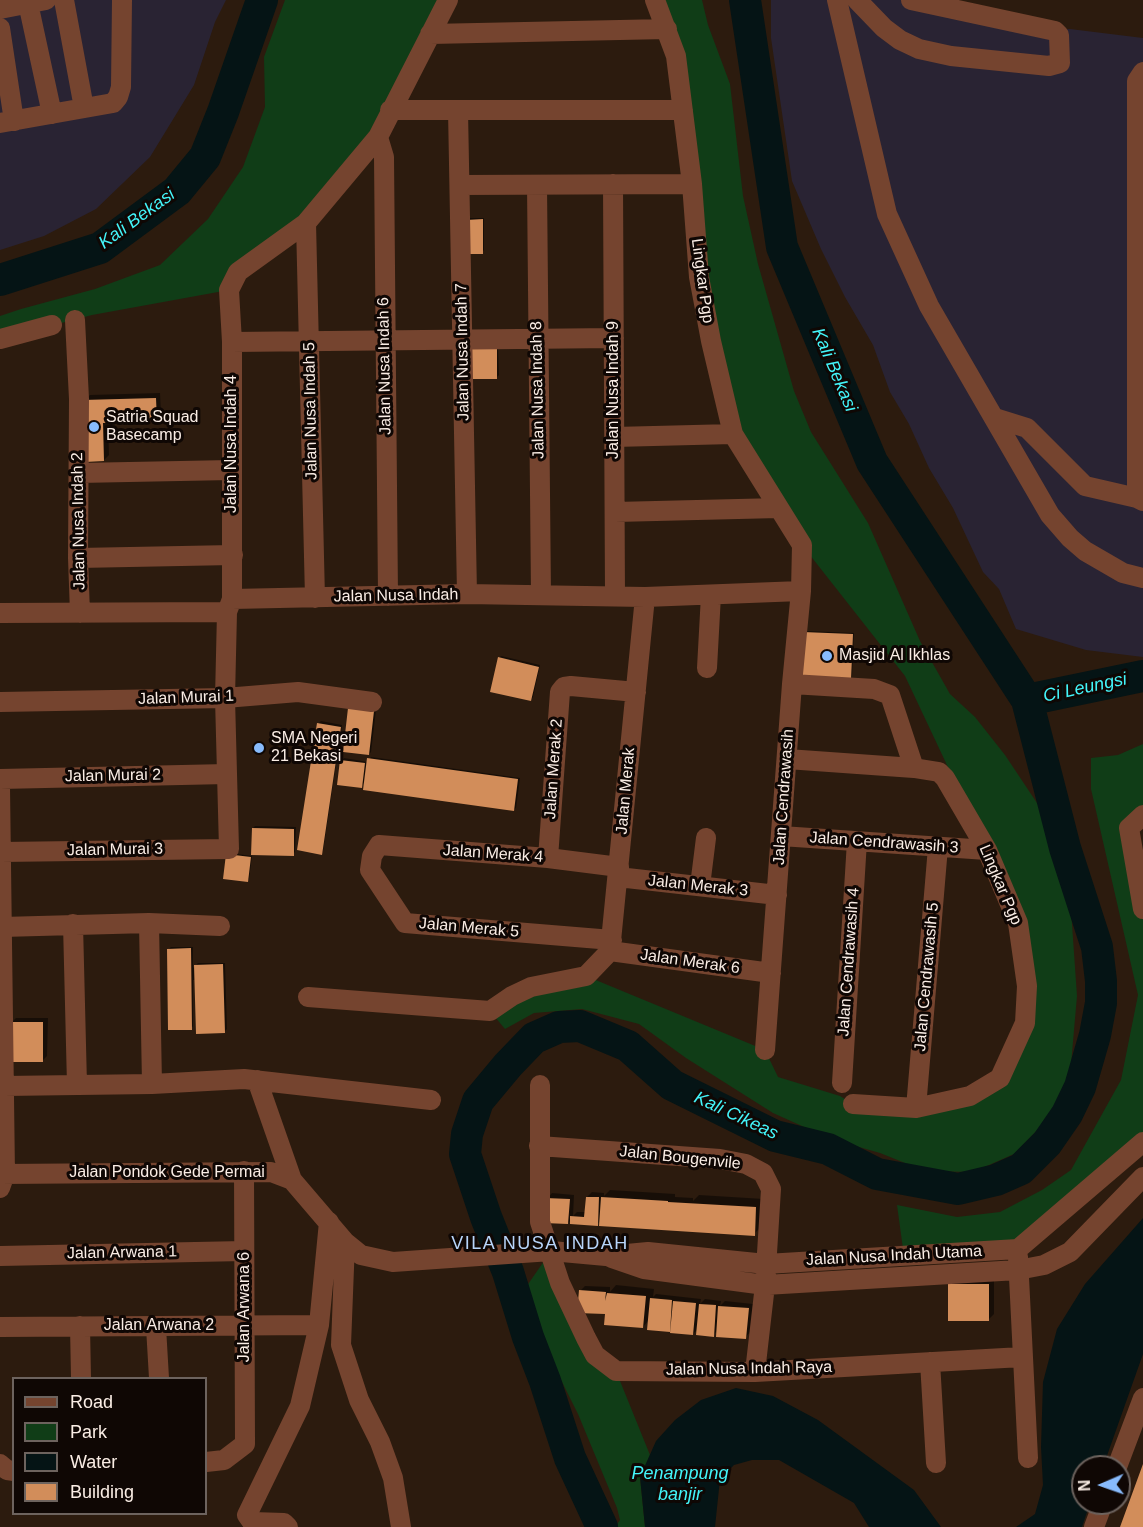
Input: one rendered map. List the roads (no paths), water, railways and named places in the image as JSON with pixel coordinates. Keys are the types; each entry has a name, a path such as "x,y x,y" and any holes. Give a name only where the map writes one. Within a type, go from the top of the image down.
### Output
{"street":[{"path":"64,0 84,108"},
{"path":"0,28 7,122 113,103 121,87 122,0"},
{"path":"306,223 378,137 448,0"},
{"name":"Lingkar Pgp","path":"655,0 676,56 692,184 699,277 711,341 734,434 802,545"},
{"path":"837,0 887,214 929,306 1050,515 1070,538 1086,551 1123,573 1143,578"},
{"path":"857,0 884,28 900,40 919,49 984,60 1049,66 1060,63 1059,35 1055,31 911,0"},
{"path":"0,9 37,1 52,114"},
{"path":"430,34 667,29"},
{"path":"995,418 1027,428 1085,486 1140,499 1137,81 1143,72"},
{"path":"390,110 683,110"},
{"name":"Jalan Nusa Indah 7","path":"458,110 467,594"},
{"name":"Jalan Nusa Indah 6","path":"378,137 384,157 388,596"},
{"name":"Jalan Nusa Indah 8","path":"537,184 541,595"},
{"name":"Jalan Nusa Indah 9","path":"613,184 615,596"},
{"path":"460,185 692,184"},
{"name":"Jalan Nusa Indah 4","path":"229,849 225,698 232,555 232,342 229,290 238,272 306,223"},
{"name":"Jalan Nusa Indah 5","path":"306,223 315,598"},
{"name":"Jalan Nusa Indah 2","path":"75,320 79,399 80,614"},
{"path":"0,339 52,325"},
{"path":"232,342 614,338"},
{"path":"614,437 734,434"},
{"path":"78,473 231,470"},
{"path":"615,512 779,508"},
{"name":"Jalan Cendrawasih","path":"765,1050 801,591 802,545"},
{"path":"78,558 232,555"},
{"name":"Jalan Nusa Indah","path":"0,613 80,614 229,606 315,598 467,594 645,597 801,591"},
{"path":"707,668 711,595"},
{"name":"Jalan Merak","path":"611,945 645,597"},
{"path":"792,684 874,689 890,695 914,768"},
{"name":"Jalan Merak 2","path":"548,858 560,692 564,687 571,686 636,692"},
{"name":"Jalan Murai 1","path":"0,702 225,698 298,692 372,702"},
{"name":"Lingkar Pgp","path":"787,759 914,768 939,772 945,778 987,850 1018,923 1027,986 1025,1023 1000,1078 970,1096 916,1108 853,1104"},
{"name":"Jalan Murai 2","path":"0,779 227,774"},
{"path":"0,786 4,1086 2,1179"},
{"path":"1143,815 1129,828 1143,909"},
{"name":"Jalan Cendrawasih 3","path":"781,836 987,850"},
{"path":"700,886 706,838"},
{"name":"Jalan Cendrawasih 4","path":"842,1083 857,841"},
{"name":"Jalan Merak 4","path":"372,856 379,845 548,858 619,872"},
{"name":"Jalan Cendrawasih 5","path":"916,1108 938,846"},
{"name":"Jalan Murai 3","path":"1,852 229,849"},
{"name":"Jalan Merak 5","path":"372,856 370,870 405,923 611,945"},
{"name":"Jalan Merak 3","path":"619,872 700,886 777,895"},
{"path":"2,927 149,923 220,926"},
{"path":"149,923 152,1084"},
{"path":"73,924 76,1085"},
{"path":"308,997 490,1011 512,996 531,987 586,976 611,945"},
{"name":"Jalan Merak 6","path":"611,945 771,973"},
{"path":"4,1086 152,1084 244,1079 430,1101"},
{"path":"257,1080 292,1180 345,1242 361,1255 393,1262 544,1251 540,1222 540,1085"},
{"path":"1028,1458 1017,1250 1143,1142"},
{"name":"Jalan Bougenvile","path":"539,1146 720,1159 746,1164 763,1173 771,1189 765,1285 755,1372"},
{"name":"Jalan Pondok Gede Permai","path":"2,1179 244,1171 271,1172 292,1180"},
{"name":"Jalan Arwana 6","path":"207,1462 224,1460 245,1444 244,1171"},
{"name":"Jalan Nusa Indah Utama","path":"606,1256 644,1269 765,1285 1018,1270 1044,1265 1070,1252 1143,1177"},
{"path":"288,1527 284,1523 252,1522 247,1515 300,1406 319,1325 329,1222"},
{"path":"345,1242 341,1346 358,1400 380,1442 393,1478 401,1527"},
{"name":"Jalan Nusa Indah Utama","path":"544,1251 606,1256 648,1252 766,1264 1017,1250"},
{"name":"Jalan Arwana 1","path":"0,1256 244,1251"},
{"name":"Jalan Nusa Indah Raya","path":"544,1251 595,1355 616,1371 755,1372 1022,1357"},
{"name":"Jalan Arwana 2","path":"0,1328 319,1325"},
{"path":"80,1326 81,1377"},
{"path":"156,1327 159,1377"},
{"path":"930,1362 936,1463"},
{"path":"1122,1455 1143,1398"}],"water":[{"path":"1143,1218 1143,1354 1107,1455 1071,1455 1071,1515 1086,1515 1082,1527 1016,1527 1035,1514 1043,1485 1041,1447 1043,1382 1057,1329 1085,1284"},
{"name":"Penampung banjir","path":"736,1388 773,1396 818,1420 914,1490 941,1527 869,1527 854,1503 779,1460 752,1460 734,1465 720,1479 715,1527 645,1527 640,1477 656,1441 675,1420 701,1400"}],"waterway":[{"name":"Kali Bekasi","path":"0,280 100,248 177,191 205,157 262,0"},
{"name":"Kali Cikeas","path":"602,1527 570,1458 508,1272 486,1217 465,1154 467,1134 478,1101 508,1065 534,1038 559,1027 580,1026 628,1046 672,1085 775,1136 828,1149 877,1174 958,1189 996,1180 1021,1169 1047,1143 1067,1114 1080,1087 1095,1035 1101,1003 1097,947 1065,848 1027,700 872,462 782,247 745,0"},
{"name":"Ci Leungsi","path":"1027,700 1143,676"}],"place":[{"name":"Satria Squad Basecamp","path":"94,427"},
{"name":"Masjid Al Ikhlas","path":"827,656"},
{"name":"SMA Negeri 21 Bekasi","path":"259,748"}],"district":[{"name":"VILA NUSA INDAH","path":"540,1244"}]}
